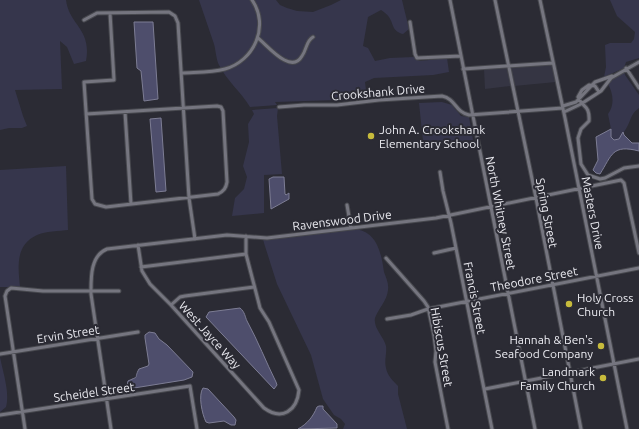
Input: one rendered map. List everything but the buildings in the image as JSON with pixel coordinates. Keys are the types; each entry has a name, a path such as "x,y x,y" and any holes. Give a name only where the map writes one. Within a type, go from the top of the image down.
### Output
{"street":[{"path":"181,73 221,70 233,66 241,61 254,46 258,38 260,26 259,18 252,0"},
{"name":"North Whitney Street","path":"450,0 535,429"},
{"name":"Spring Street","path":"495,0 536,198 581,429"},
{"name":"Masters Drive","path":"540,0 627,429"},
{"path":"84,20 97,14 110,13 169,12 175,16 178,23 189,198 195,239"},
{"path":"86,114 216,106 221,107 223,111 227,182 225,188 218,194 189,198 100,206 95,204 92,199 86,114 84,82 114,80 110,13"},
{"path":"410,22 414,54 417,58 461,56"},
{"path":"258,38 283,60 295,62 302,56 310,39 314,37"},
{"path":"472,115 563,109 583,103 599,92 616,74 639,62"},
{"path":"463,69 553,63"},
{"path":"626,68 639,88"},
{"path":"563,109 579,100 595,82 616,74"},
{"path":"592,85 598,89 599,92"},
{"name":"Crookshank Drive","path":"279,106 337,105 379,100 442,96 453,101 463,113 472,115"},
{"path":"579,100 588,109 589,121 579,133 578,145 582,164 588,175 600,179 624,168 639,166"},
{"path":"125,112 131,204"},
{"name":"Francis Street","path":"440,172 442,191 456,248 492,429"},
{"name":"Ravenswood Drive","path":"110,429 91,291 95,259 99,254 107,249 227,235 266,238 449,215 621,180 623,181 639,253"},
{"path":"347,205 351,228"},
{"path":"171,304 180,297 254,287 246,254 246,236"},
{"name":"West Jayce Way","path":"138,245 141,267 150,284 171,304 264,408 277,414 283,413 292,409 297,402 299,390 269,322 260,308 254,287"},
{"path":"434,253 456,248"},
{"path":"141,267 246,254"},
{"name":"Hibiscus Street","path":"386,258 424,301 428,309 435,343 435,362 448,429"},
{"name":"Theodore Street","path":"387,319 411,315 428,309 639,268"},
{"path":"25,429 5,296 7,291 12,288 43,291 119,291"},
{"path":"1,294 5,296"},
{"name":"Ervin Street","path":"0,354 138,332"},
{"path":"485,390 639,359"},
{"name":"Scheidel Street","path":"0,415 190,386 197,429"}],"shaded area":[{"path":"0,0 66,0 71,16 86,41 87,50 86,61 74,64 67,47 60,41 62,89 15,90 27,126 22,128 0,130"},
{"path":"199,0 276,0 280,5 287,8 297,11 313,12 341,0 402,0 409,29 403,34 399,33 388,16 381,10 368,17 363,46 368,48 375,61 390,58 414,57 420,61 447,58 449,72 433,75 374,78 365,82 367,99 275,102 277,105 250,107 219,65 214,44"},
{"path":"610,0 639,0 639,58 626,62 624,68 604,77 606,67 605,45 610,43 631,43 634,39 635,32 617,16"},
{"path":"134,22 153,22 158,99 144,101 141,71 137,68"},
{"path":"552,64 556,82 514,86 510,67"},
{"path":"507,68 511,86 485,89 484,69"},
{"path":"624,71 625,75 639,95 639,108 633,114 619,139 614,140 611,137 608,114 612,107 612,99 608,84 612,79"},
{"path":"442,102 452,105 461,116 469,117 473,140 429,143 423,141 419,103"},
{"path":"278,108 277,116 282,174 264,175 264,213 232,216 235,198 244,189 247,177 243,166 249,142 248,124 254,114 252,110"},
{"path":"161,118 166,191 156,192 150,119"},
{"path":"611,129 611,137 614,140 619,139 623,132 632,143 639,143 639,151 630,149 618,150 610,157 600,174 596,173 593,170 598,160 596,137"},
{"path":"66,166 68,230 52,231 37,235 30,239 21,251 19,264 20,287 0,287 0,170"},
{"path":"273,177 284,177 285,194 286,195 289,193 289,199 271,209 269,179"},
{"path":"356,229 363,231 374,239 380,251 384,272 388,283 388,290 386,298 376,315 375,322 386,346 385,363 387,371 390,378 398,386 398,394 407,429 343,429 345,424 341,419 334,415 323,399 311,355 277,284 263,239"},
{"path":"240,308 244,313 276,382 277,385 274,389 206,317 209,312"},
{"path":"149,332 155,333 159,339 167,345 193,372 192,377 184,380 134,388 127,386 128,381 136,377 139,369 148,366 149,364 145,335"},
{"path":"0,357 6,382 7,401 6,407 0,412"},
{"path":"203,388 208,389 234,417 236,420 235,425 231,425 224,421 206,422 201,405"},
{"path":"319,406 323,406 323,409 337,424 337,428 298,429 309,420"}],"place":[{"name":"John A. Crookshank Elementary School","path":"371,136"},
{"name":"Holy Cross Church","path":"569,304"},
{"name":"Hannah & Ben's Seafood Company","path":"601,346"},
{"name":"Landmark Family Church","path":"603,378"}]}
